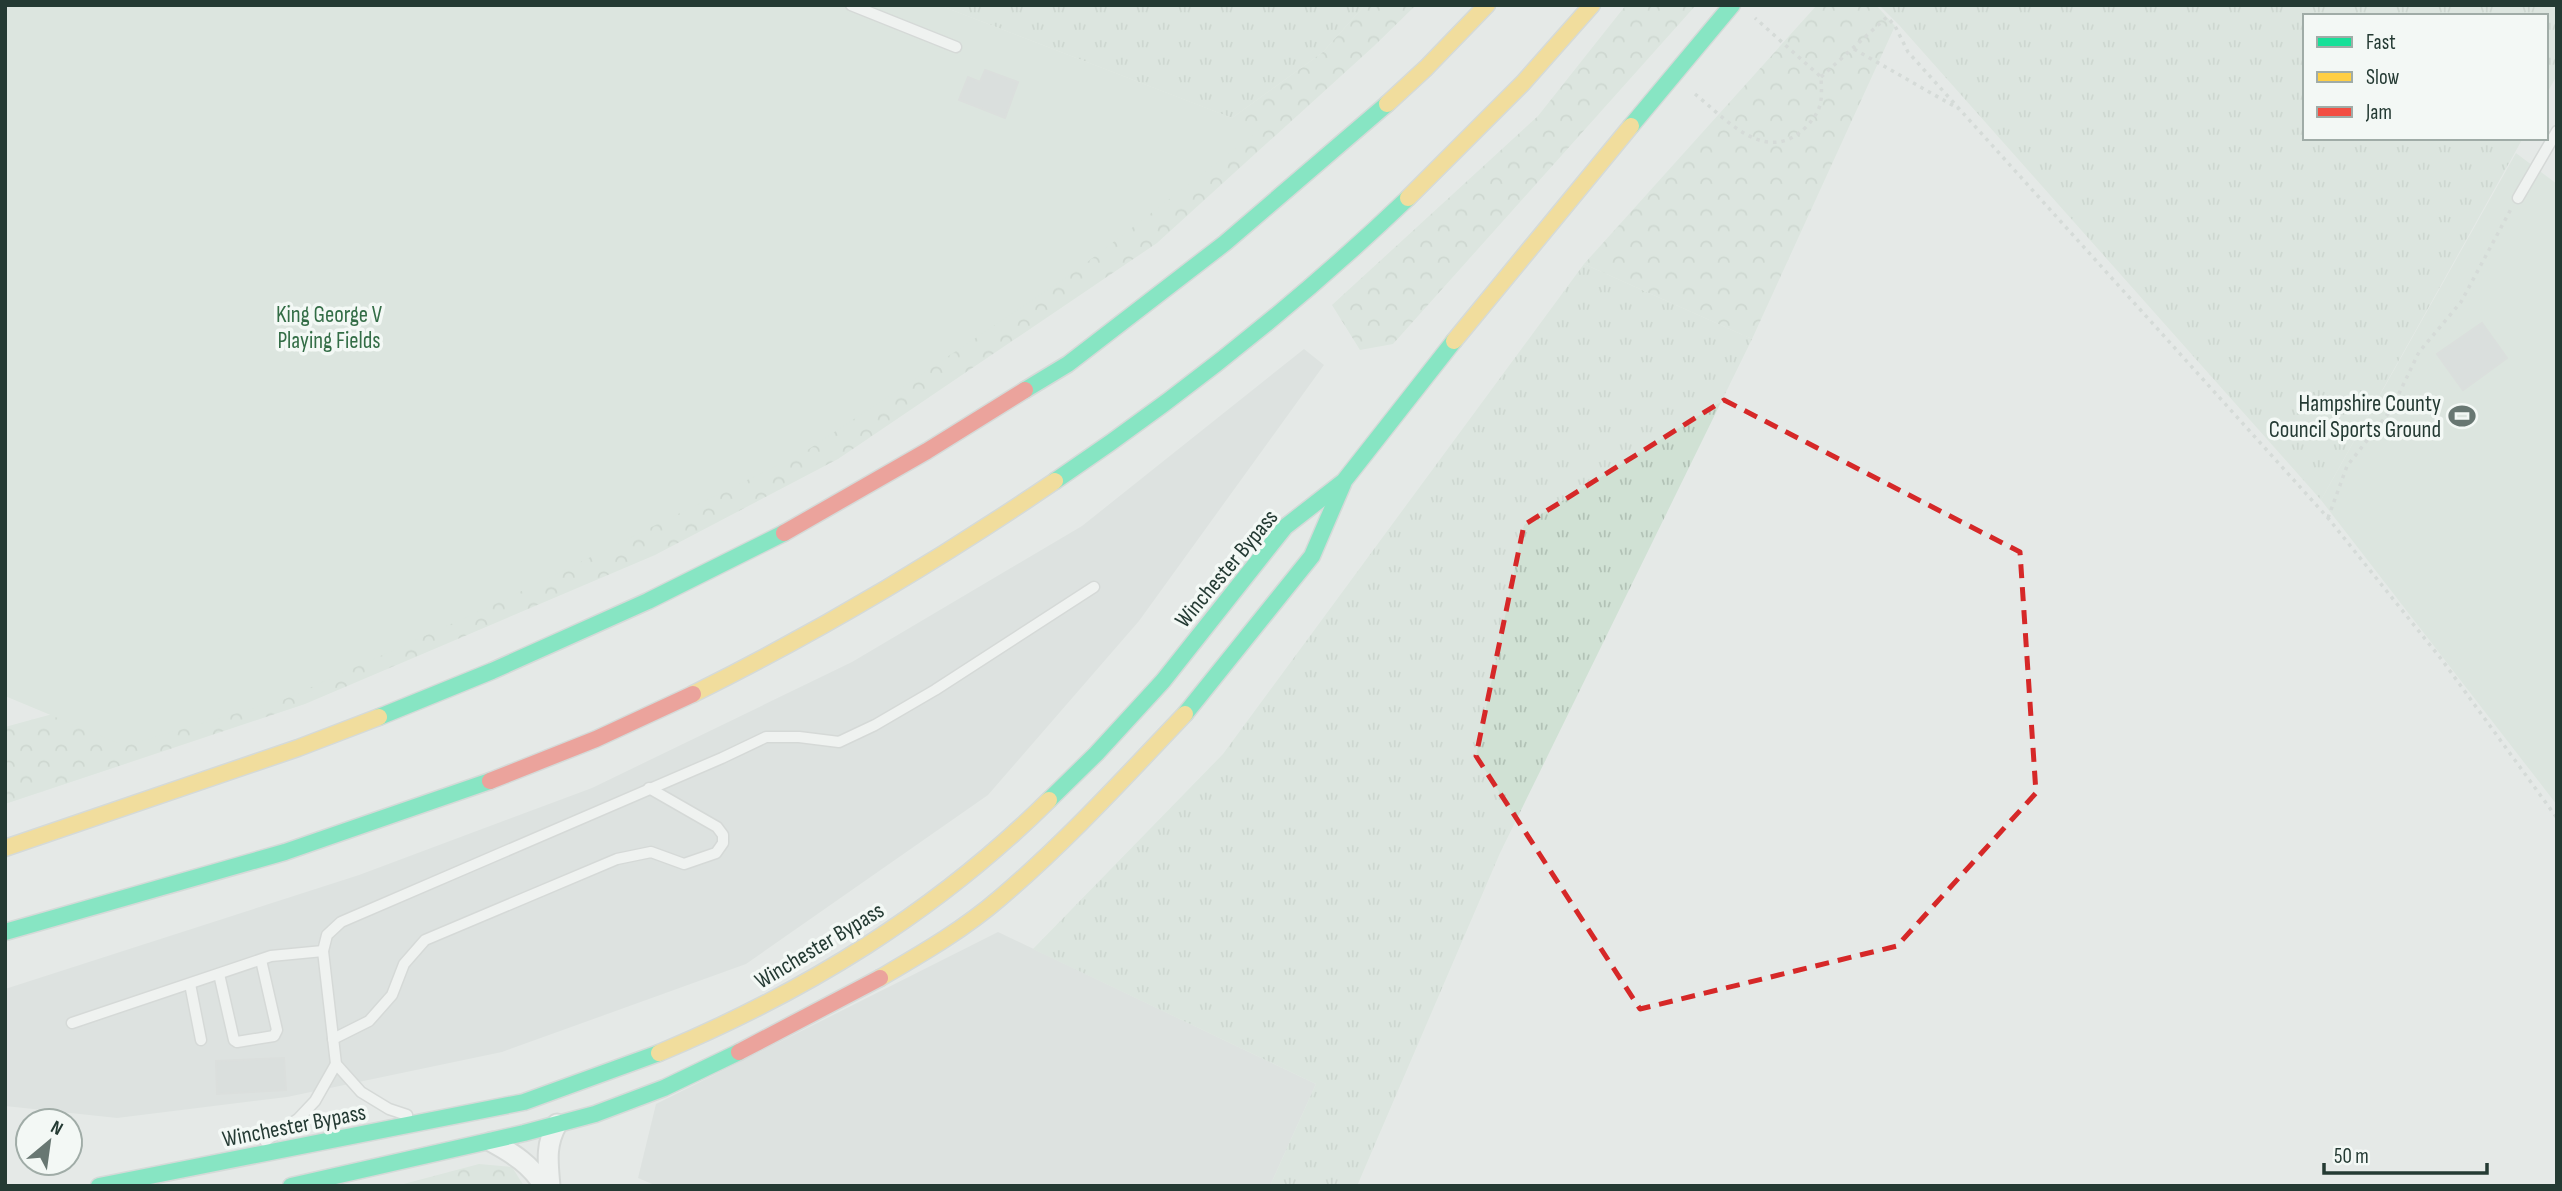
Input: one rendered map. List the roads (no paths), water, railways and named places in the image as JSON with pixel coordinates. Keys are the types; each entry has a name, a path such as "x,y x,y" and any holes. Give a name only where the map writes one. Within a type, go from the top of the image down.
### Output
{"highway":[{"path":"5,848 298,748 385,715 492,671 648,601 779,536 927,451 1068,364 1225,243 1354,134 1426,68 1487,5"},
{"path":"5,932 162,890 388,818 562,753 672,703 777,650 898,583 964,544 1076,470 1152,415 1288,307 1422,186 1534,73 1592,5"},
{"path":"291,1186 557,1124 595,1114 664,1088 748,1048 880,978 943,941 999,899 1066,838 1193,705 1312,556 1344,481 1503,279 1732,5"},
{"name":"Winchester Bypass","path":"99,1186 524,1101 635,1063 728,1024 785,994 875,941 939,896 1021,828 1097,754 1163,681 1285,527 1344,481"}],"street":[{"path":"547,1186 547,1154 557,1124"},
{"path":"490,1141 515,1154 547,1186"}],"lane":[{"path":"851,5 956,47"},
{"path":"2518,198 2557,131"},
{"path":"426,1121 389,1109 361,1093 336,1064 323,951 327,935 341,922 766,737 799,737 839,742 875,725 935,690 1094,587"},
{"path":"333,1039 369,1021 392,995 404,964 425,940 617,859 651,852 684,864 716,853 723,843 723,835 717,827 649,788"},
{"path":"72,1023 261,960 289,953 323,951"},
{"path":"219,974 234,1040 237,1042 274,1036 277,1030 261,960"},
{"path":"190,984 201,1040"},
{"path":"239,1160 298,1119 315,1101 336,1064"}],"place":[{"name":"Hampshire County Council Sports Ground","path":"2462,416"}],"park label":[{"name":"King George V Playing Fields","path":"329,327"}]}
